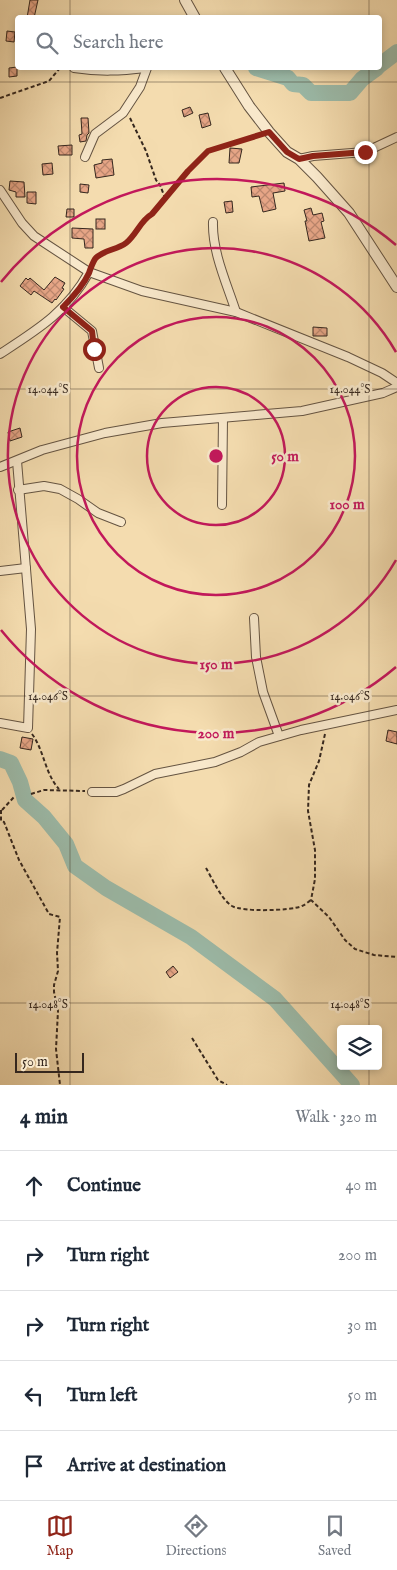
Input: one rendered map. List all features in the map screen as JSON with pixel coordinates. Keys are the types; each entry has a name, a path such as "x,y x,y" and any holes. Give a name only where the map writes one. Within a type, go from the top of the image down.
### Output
{"street":[{"path":"185,0 193,15"},
{"path":"86,70 97,72 128,70"},
{"path":"85,157 96,134 123,113 140,87 146,70"},
{"path":"226,70 249,106 269,132 287,152 299,159 349,212 397,287"},
{"path":"299,159 313,156 365,152 397,137"},
{"path":"0,190 34,236 89,272 142,291 236,312 348,357 382,373 397,383"},
{"path":"213,222 217,252 236,312"},
{"path":"0,354 40,327 74,297 89,272"},
{"path":"63,307 92,331 99,368"},
{"path":"0,467 42,450 106,433 162,423 302,411 383,393 397,387"},
{"path":"222,505 223,418"},
{"path":"0,723 28,728 32,629 18,490 17,461"},
{"path":"18,490 44,486 60,489 98,513 121,522"},
{"path":"0,571 26,568"},
{"path":"254,618 256,657 263,692 279,736"},
{"path":"92,792 124,790 155,774 216,762 259,742 279,736 397,710"}],"path":[{"path":"0,98 49,81 58,70"},
{"path":"126,108 165,198"},
{"path":"89,272 90,266 97,256 126,243 143,219 152,214 188,171 208,151 269,132"},
{"path":"206,868 231,906 240,909 297,908 311,900 315,879 315,850 308,811 309,785 319,761 328,724"},
{"path":"28,728 37,741 49,773 59,790"},
{"path":"31,794 44,790 92,792"},
{"path":"14,796 1,811 1,821 4,822 23,868 49,914 60,917 57,953 58,971 54,985 58,1011 56,1049 60,1085"},
{"path":"311,900 329,917 345,940 355,949 397,957"},
{"path":"192,1038 218,1080 227,1085"}],"building":[{"path":"30,0 38,0 35,15 28,15"},
{"path":"7,31 15,32 14,42 6,41"},
{"path":"15,67 17,76 9,77 9,68"},
{"path":"190,107 193,113 184,117 182,110"},
{"path":"208,113 211,125 202,128 199,115"},
{"path":"81,118 88,118 89,133 86,141 80,142 79,135 82,134"},
{"path":"72,145 72,155 59,155 58,146"},
{"path":"230,148 242,149 239,163 229,163"},
{"path":"112,159 114,175 96,178 94,165 102,163 102,160"},
{"path":"52,163 53,174 43,175 42,164"},
{"path":"10,181 24,182 25,197 16,197 16,192 9,190"},
{"path":"284,183 285,191 273,193 276,209 263,212 259,196 252,197 251,187"},
{"path":"80,184 89,185 88,193 80,192"},
{"path":"27,192 36,192 36,204 27,203"},
{"path":"232,201 233,212 226,213 224,202"},
{"path":"311,208 313,215 322,213 324,221 321,222 325,238 309,241 304,210"},
{"path":"67,209 74,209 74,217 66,217"},
{"path":"96,219 105,219 105,229 96,229"},
{"path":"72,228 93,229 93,248 85,248 84,239 72,238"},
{"path":"55,277 65,283 62,288 64,289 52,303 34,291 31,295 20,286 26,278 28,280 30,278 44,290"},
{"path":"313,327 327,328 327,336 313,336"},
{"path":"20,428 22,437 10,441 8,432"},
{"path":"388,730 397,732 397,744 386,741"},
{"path":"22,737 33,739 31,750 20,748"},
{"path":"173,966 178,972 170,978 166,972"}],"waterway":[{"path":"382,63 397,52"},
{"path":"262,70 288,78 293,84 303,85 311,93 350,93 362,79 374,70"},
{"path":"0,759 11,763 20,782 25,800 44,817 66,844 75,866 106,888 191,937 275,999 352,1085"}],"route":[{"path":"94,349 92,331 63,307 74,297 83,284 90,266 97,256 126,243 143,219 152,214 188,171 208,151 269,132 287,152 299,159 348,152 365,152"}]}
